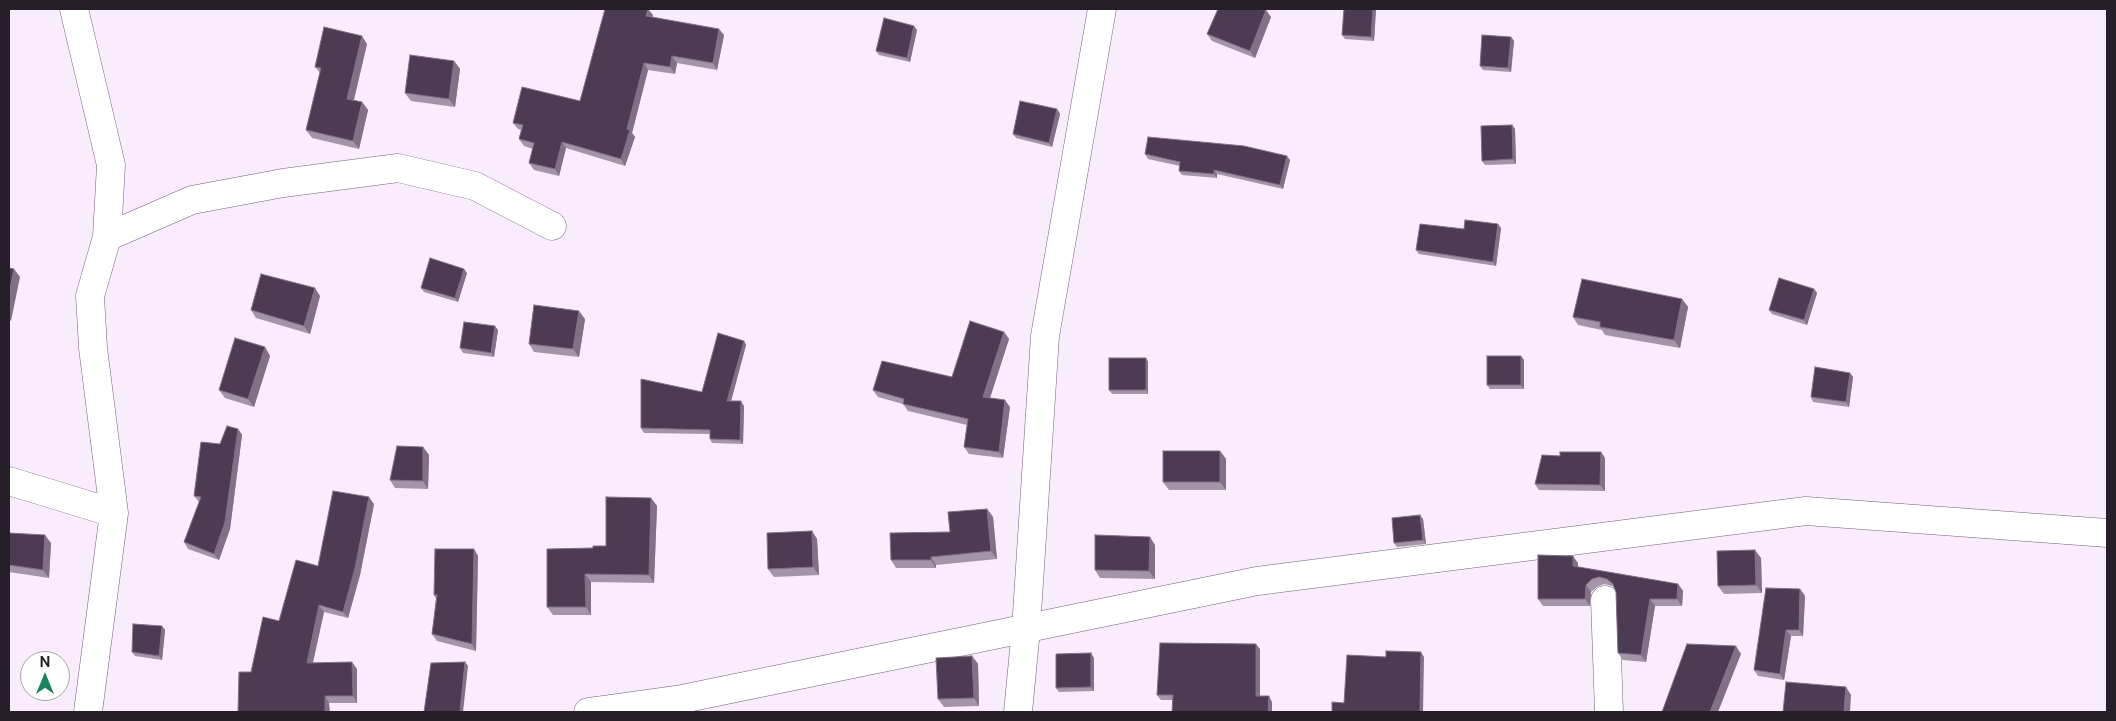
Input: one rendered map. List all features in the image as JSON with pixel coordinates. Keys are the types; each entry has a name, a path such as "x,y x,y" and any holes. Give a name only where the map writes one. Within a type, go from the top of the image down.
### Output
{"street":[{"path":"74,9 111,165 107,237 90,296 93,348 114,513 88,712"},
{"path":"1018,712 1026,629 1045,336 1102,9"},
{"path":"107,237 192,200 282,183 398,168 475,186 552,226"},
{"path":"9,481 114,513"},
{"path":"588,712 682,699 1257,581 1806,511 2107,533"},
{"path":"1605,600 1609,712"}],"building":[{"path":"605,9 648,9 646,16 719,29 713,63 672,56 670,67 644,63 627,129 630,130 621,159 562,142 555,169 529,163 534,143 519,139 523,125 513,123 522,87 580,101"},
{"path":"1218,9 1266,10 1250,51 1207,34"},
{"path":"1344,9 1373,9 1371,37 1342,35"},
{"path":"884,18 914,26 907,58 876,51"},
{"path":"324,27 362,36 347,99 362,102 353,141 306,130 321,68 315,67"},
{"path":"1482,35 1511,37 1508,68 1480,66"},
{"path":"410,55 454,61 449,99 405,93"},
{"path":"1020,101 1057,109 1049,143 1013,134"},
{"path":"1512,125 1513,159 1482,161 1481,126"},
{"path":"1148,137 1244,146 1287,156 1280,185 1214,170 1214,174 1179,171 1180,162 1145,154"},
{"path":"1465,220 1498,224 1493,262 1416,250 1420,224 1464,229"},
{"path":"430,258 464,269 455,298 421,288"},
{"path":"9,268 14,269 9,295"},
{"path":"261,274 315,288 304,326 251,310"},
{"path":"1779,278 1814,289 1804,320 1769,310"},
{"path":"1582,279 1682,299 1674,340 1600,327 1600,322 1573,317"},
{"path":"534,305 579,311 573,349 529,344"},
{"path":"970,321 1004,332 983,397 1005,400 999,452 964,447 968,419 903,404 904,399 873,390 882,361 952,377"},
{"path":"464,322 495,326 491,353 460,348"},
{"path":"718,333 744,341 727,401 741,401 740,440 710,439 710,430 641,428 641,379 702,392"},
{"path":"235,338 265,347 248,399 219,390"},
{"path":"1487,356 1521,356 1521,385 1487,385"},
{"path":"1109,358 1146,358 1146,390 1109,390"},
{"path":"1815,367 1850,373 1846,402 1811,397"},
{"path":"227,426 238,429 225,522 214,554 184,542 201,497 194,496 201,442 220,444"},
{"path":"397,446 423,447 423,481 390,480"},
{"path":"1163,451 1220,451 1220,482 1163,482"},
{"path":"1560,452 1601,452 1600,485 1535,484 1542,455 1560,456"},
{"path":"333,491 369,497 355,568 343,612 319,605 307,663 352,662 353,696 325,696 325,712 238,712 239,672 251,672 263,617 279,621 296,560 318,566"},
{"path":"606,497 651,498 649,575 585,574 586,607 547,607 547,549 606,546"},
{"path":"987,509 991,551 931,557 931,560 891,560 890,533 950,532 948,512"},
{"path":"1420,515 1423,540 1394,543 1392,518"},
{"path":"812,531 813,567 768,569 767,533"},
{"path":"9,533 45,535 43,570 9,565"},
{"path":"1095,535 1150,537 1149,571 1095,570"},
{"path":"435,549 474,549 472,644 432,634 437,595 434,595"},
{"path":"1755,550 1756,585 1718,586 1717,551"},
{"path":"1538,555 1573,556 1573,566 1678,584 1677,599 1650,599 1641,655 1618,653 1616,592 1613,584 1607,579 1599,577 1592,579 1586,585 1585,599 1538,599"},
{"path":"1766,588 1800,589 1799,630 1786,630 1780,674 1754,670"},
{"path":"133,624 162,626 159,656 132,652"},
{"path":"1160,643 1256,644 1256,696 1269,696 1268,712 1172,712 1173,695 1157,695"},
{"path":"1687,644 1736,646 1710,712 1662,712"},
{"path":"1386,651 1421,652 1420,712 1332,712 1332,702 1344,703 1347,655 1386,657"},
{"path":"1091,653 1091,687 1056,688 1056,654"},
{"path":"972,656 974,698 938,699 936,658"},
{"path":"465,662 460,712 424,712 431,663"},
{"path":"1786,682 1846,687 1844,712 1783,712"}]}
